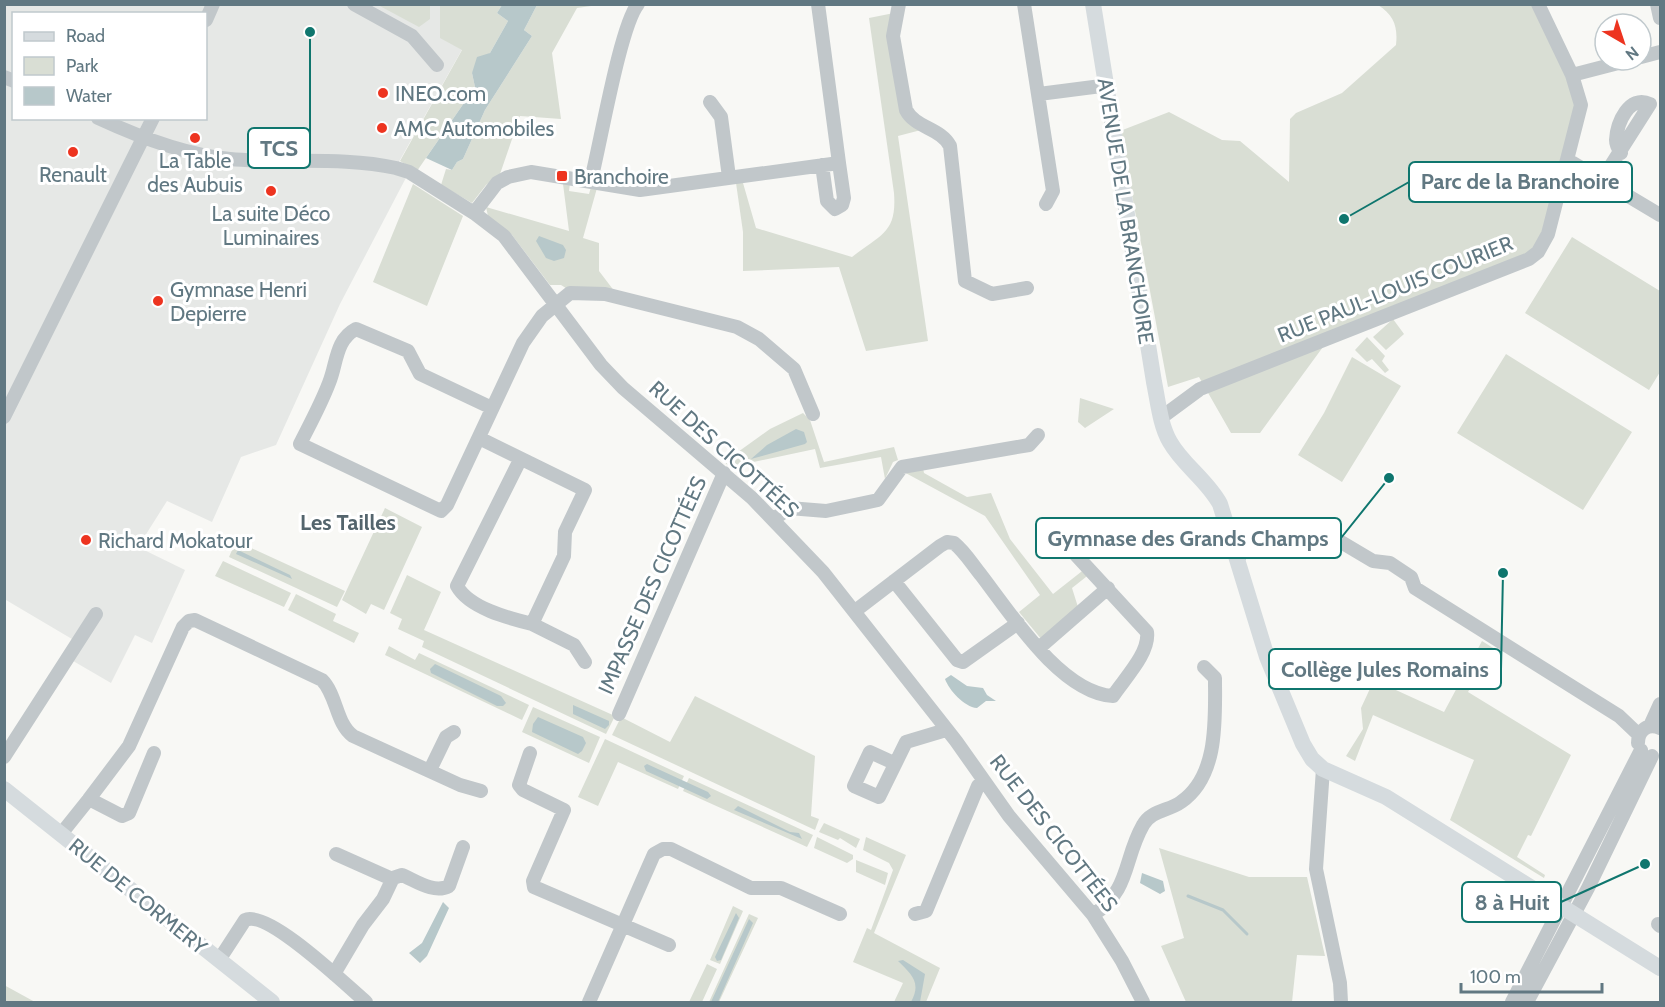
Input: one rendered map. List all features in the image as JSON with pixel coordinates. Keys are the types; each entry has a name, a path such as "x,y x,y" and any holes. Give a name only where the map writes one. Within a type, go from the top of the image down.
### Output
{"main road":[{"name":"AVENUE DE LA BRANCHOIRE","path":"1093,4 1162,417 1171,444 1213,490 1220,504 1271,667 1306,752 1323,769"},
{"path":"1323,769 1386,797 1660,968"},
{"name":"RUE DE CORMERY","path":"4,789 272,1002"}],"street":[{"path":"354,4 412,36 437,64"},
{"path":"591,180 629,20 638,4"},
{"path":"818,4 844,198 838,208 828,204 822,165"},
{"path":"899,4 893,36 906,110 910,117 942,136 950,146 965,281 992,294 1027,288"},
{"path":"1024,4 1053,191 1046,204"},
{"name":"RUE PAUL-LOUIS COURIER","path":"1162,417 1200,389 1529,259 1538,252 1548,234 1581,105 1572,75 1538,4"},
{"path":"1658,4 1660,18"},
{"path":"1572,75 1593,70"},
{"path":"1039,94 1107,85"},
{"path":"710,102 721,117 729,177"},
{"name":"RUE DES CICOTTÉES","path":"103,120 185,151 218,158 307,160 396,168 409,172 474,213 516,250 581,341 623,388 724,473 774,519 855,611 1025,837 1093,915 1122,961 1143,1002"},
{"path":"4,417 152,120"},
{"path":"1604,178 1621,153"},
{"path":"1568,160 1604,178 1660,212"},
{"path":"474,213 497,183 518,174 531,172 591,180 640,190 839,163"},
{"path":"492,408 420,374 408,351 356,329 345,338 332,364 330,380 300,444 441,511 447,505 523,343 542,316 570,293 605,294 737,327 759,339 794,369 813,414"},
{"path":"774,519 789,508 826,511 878,500 902,466 1029,445 1038,435"},
{"path":"479,438 585,490 565,532 564,556 532,624"},
{"path":"520,460 457,586 464,597 514,620 532,624 574,645 585,662"},
{"name":"IMPASSE DES CICOTTÉES","path":"619,714 724,473"},
{"path":"1238,559 1247,543 1303,527 1320,528 1373,561 1389,563 1411,577 1415,588 1619,716 1639,735 1651,753 1567,910 1512,1002"},
{"path":"855,611 940,546 947,542 954,543 1039,648 1083,688 1098,695 1113,696 1140,656 1148,638 1141,623 1064,542"},
{"path":"894,581 957,660 963,662 1018,623"},
{"path":"1039,648 1107,588"},
{"path":"4,757 96,614"},
{"path":"61,834 129,746 183,627 189,621 195,620 318,677 331,691 349,733 460,785 481,791"},
{"path":"1093,915 1117,894 1145,822 1155,813 1185,800 1194,790 1204,772 1212,750 1215,720 1215,678 1204,667"},
{"path":"1639,735 1655,727 1660,704"},
{"path":"894,763 906,742 946,730"},
{"path":"430,770 446,737 454,732"},
{"path":"89,799 125,816 154,753"},
{"path":"530,753 519,785 564,810 532,881 534,887 669,945"},
{"path":"1323,769 1322,812 1316,869 1340,983 1341,1002"},
{"path":"915,914 926,911 978,786 984,781"},
{"path":"334,974 363,925 383,899 392,879 402,875 433,888 446,888 463,847"},
{"path":"588,1002 624,926 654,854 667,848 751,888 781,888 840,914"},
{"path":"336,854 392,879"},
{"path":"1527,1002 1567,910"},
{"path":"219,960 245,920 254,918 282,932 366,1002"}],"shaded area":[{"path":"5,5 487,5 396,167 409,172 340,304 276,445 241,457 212,522 167,501 138,547 185,570 152,643 135,635 111,683 68,658 77,642 6,600 5,602"}],"green space":[{"path":"378,5 430,5 430,19 419,27"},
{"path":"440,5 502,5 497,13 508,21 490,53 472,73 475,87 417,171 400,161 462,50 440,38"},
{"path":"537,5 598,5 577,8 552,53 561,119 520,116 500,174 486,185 472,203 441,185 446,169 452,170 457,162 463,159 485,110 532,36 524,30"},
{"path":"1378,5 1538,5 1579,95 1538,252 1331,336 1260,433 1231,433 1199,377 1168,387 1120,131 1169,112 1222,140 1240,141 1289,182 1290,119 1296,113 1342,93 1396,45 1394,22"},
{"path":"894,13 905,117 921,130 898,136 928,341 866,351 839,267 743,271 743,232 736,183 743,183 756,228 852,257 885,231 893,217 894,193 869,18"},
{"path":"570,183 569,191 589,194 591,187 597,188 583,238 599,243 599,271 615,292 569,290 561,285 550,285 512,235 488,216 486,207 569,231 563,184"},
{"path":"413,184 463,216 427,306 373,282"},
{"path":"1572,237 1660,291 1660,372 1649,390 1525,313"},
{"path":"1393,319 1404,334 1386,350 1373,337"},
{"path":"1367,337 1385,356 1382,361 1389,370 1385,373 1372,359 1367,362 1355,350"},
{"path":"1506,354 1632,432 1583,510 1457,433"},
{"path":"1352,357 1401,386 1342,482 1298,455 1324,413"},
{"path":"1080,398 1114,409 1085,428 1078,422"},
{"path":"803,413 810,420 824,462 894,447 898,460 893,462 885,479 881,457 820,468 815,449 730,467 724,462 770,429"},
{"path":"923,468 924,473 967,497 991,493 1010,539 1053,594 1086,568 1091,573 1072,588 1078,607 1042,640 1019,612 1040,595 985,516 902,471"},
{"path":"385,508 422,527 384,610 371,604 366,614 342,600"},
{"path":"236,541 345,591 337,607 229,557"},
{"path":"223,561 291,593 284,607 215,576"},
{"path":"407,575 441,592 424,630 615,716 606,734 422,647 424,641 398,629 402,619 390,613"},
{"path":"296,594 336,614 333,621 359,633 354,643 288,610"},
{"path":"1482,641 1498,651 1489,654 1468,692 1571,755 1531,836 1528,835 1517,857 1545,875 1544,878 1450,820 1474,760 1373,715 1355,761 1346,756 1363,729 1361,708 1374,680 1444,712"},
{"path":"389,646 415,660 419,653 529,705 522,720 385,655"},
{"path":"695,696 815,756 811,816 819,819 815,830 612,735 621,717 670,742"},
{"path":"533,707 600,737 589,763 522,732"},
{"path":"605,739 684,776 678,789 618,762 598,806 578,797"},
{"path":"689,778 813,835 807,847 683,791"},
{"path":"824,823 860,839 856,848 840,838 838,840 819,832"},
{"path":"817,837 853,855 853,859 847,863 814,848"},
{"path":"866,837 906,855 874,933 940,968 926,1002 894,1002 903,983 853,962 867,928 871,930 893,870 889,863 863,850"},
{"path":"1159,848 1249,877 1307,877 1325,956 1297,955 1292,1002 1186,1002 1161,946 1184,938"},
{"path":"856,860 888,873 885,885 856,872"},
{"path":"733,906 743,911 720,964 710,960"},
{"path":"749,914 758,918 719,1002 709,1002"},
{"path":"707,964 717,969 702,1002 689,1002"},
{"path":"4,985 35,1002 5,1002"}],"water":[{"path":"502,5 537,5 524,30 532,36 485,110 463,159 457,162 452,170 426,158 475,87 472,73 477,57 490,53 508,21 497,13"},
{"path":"539,236 563,245 566,250 564,258 554,261 546,258 536,241"},
{"path":"796,429 804,432 807,442 805,444 751,459 767,445"},
{"path":"238,550 290,575 292,579 236,554"},
{"path":"435,664 501,696 506,703 503,706 497,706 431,673 430,669"},
{"path":"951,675 967,686 983,688 987,695 996,701 986,701 977,708 967,705 953,693 947,683 945,679"},
{"path":"573,705 609,721 609,725 605,729 573,714"},
{"path":"538,717 583,737 586,743 582,751 578,754 532,732 533,724"},
{"path":"647,764 708,792 711,796 707,799 646,771 644,766"},
{"path":"738,806 790,832 799,833 802,839 734,810"},
{"path":"1142,873 1163,881 1165,891 1160,894 1140,883"},
{"path":"443,902 449,908 427,956 420,963 409,953 422,943"},
{"path":"736,913 739,918 721,960 717,961 715,957"},
{"path":"749,919 753,923 718,1002 711,1002"},
{"path":"903,960 925,974 920,1002 911,1002 915,984 911,974 898,961"}],"waterway":[{"path":"1188,896 1223,910 1247,934"}],"place":[{"name":"TCS","path":"310,32"},
{"name":"INEO.com","path":"383,93"},
{"name":"AMC Automobiles","path":"382,128"},
{"name":"La Table des Aubuis","path":"195,138"},
{"name":"Renault","path":"73,152"},
{"name":"Branchoire","path":"562,176"},
{"name":"La suite Déco Luminaires","path":"271,191"},
{"name":"Parc de la Branchoire","path":"1344,219"},
{"name":"Gymnase Henri Depierre","path":"158,301"},
{"name":"Gymnase des Grands Champs","path":"1389,478"},
{"name":"Richard Mokatour","path":"86,540"},
{"name":"Collège Jules Romains","path":"1503,573"},
{"name":"8 à Huit","path":"1645,864"}],"district":[{"name":"Les Tailles","path":"348,522"}]}
